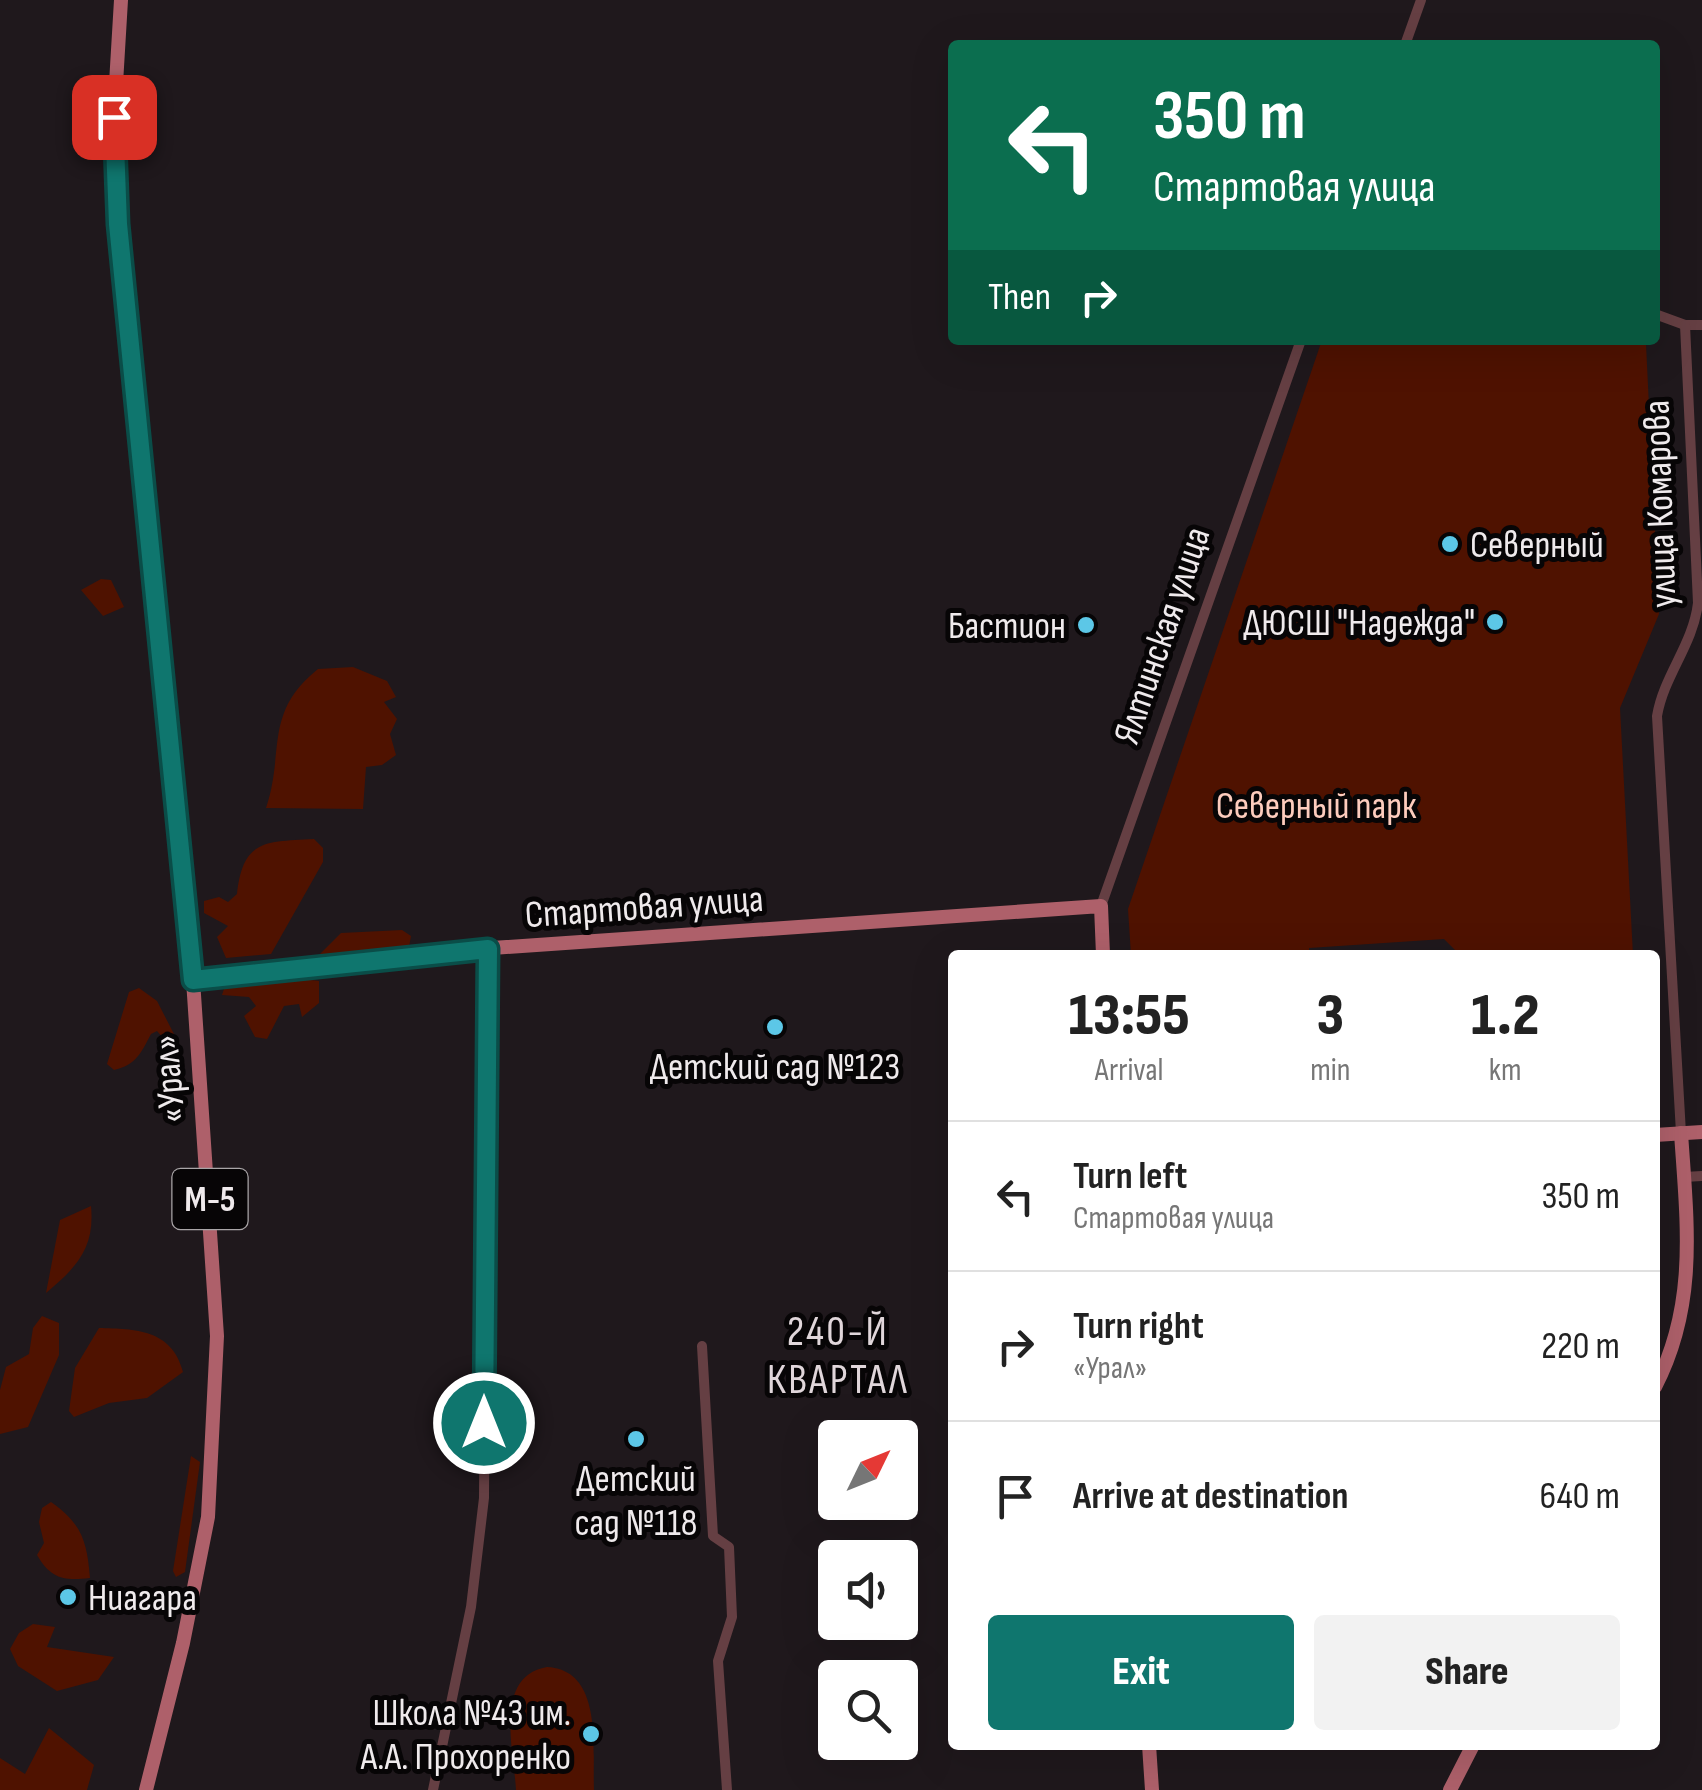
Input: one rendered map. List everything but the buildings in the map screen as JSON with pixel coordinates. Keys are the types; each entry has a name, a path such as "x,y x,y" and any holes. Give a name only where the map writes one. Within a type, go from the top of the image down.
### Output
{"main road":[{"name":"«Урал»","path":"121,0 114,117 118,224 193,980 214,1245 216,1419 208,1517 146,1790"},
{"name":"Стартовая улица","path":"193,980 488,949 1101,906"},
{"name":"Ялтинская улица","path":"1101,906 1103,950"},
{"path":"1660,1134 1702,1132"},
{"name":"улица Комарова","path":"1660,1374 1684,1317 1681,1133"},
{"path":"1149,1750 1152,1790"},
{"path":"1450,1790 1470,1750"}],"street":[{"path":"1407,40 1421,0"},
{"path":"1660,316 1685,325 1702,325"},
{"name":"улица Комарова","path":"1681,1133 1658,716 1661,694 1694,630 1698,603 1685,325"},
{"name":"Ялтинская улица","path":"1101,906 1299,345"},
{"path":"433,1790 472,1606 484,1498 488,949"},
{"path":"1684,1177 1702,1176"},
{"path":"702,1346 714,1536 729,1547 732,1576 732,1617 718,1661 726,1790"}],"green space":[{"name":"Северный парк","path":"1320,345 1646,345 1659,614 1620,708 1633,950 1455,950 1444,939 1309,950 1131,950 1128,909"},
{"path":"101,579 111,580 124,607 103,616 81,590"},
{"path":"353,667 387,681 396,697 384,702 397,719 390,734 396,755 382,765 366,767 363,809 266,808 278,734 289,701 318,669"},
{"path":"314,839 323,848 323,862 271,954 226,958 217,937 228,926 204,913 204,901 219,897 228,902 237,894 245,862 260,847"},
{"path":"402,930 411,936 409,947 318,956 341,933"},
{"path":"278,976 319,981 319,1003 302,1017 299,1004 284,1006 267,1039 255,1037 244,1016 256,1006 249,997 222,995 225,986"},
{"path":"139,988 157,1001 175,1036 165,1040 157,1031 151,1034 133,1061 114,1070 107,1064 129,992"},
{"path":"91,1206 90,1234 82,1256 46,1293 60,1220"},
{"path":"42,1316 59,1323 59,1355 28,1427 0,1434 0,1390 6,1367 29,1354 33,1328"},
{"path":"99,1328 138,1331 161,1339 178,1358 183,1372 147,1398 109,1403 74,1417 69,1411 75,1368"},
{"path":"191,1456 200,1462 185,1572 176,1577 173,1571"},
{"path":"51,1502 81,1534 90,1578 59,1577 37,1555 44,1543 39,1522 42,1508"},
{"path":"33,1624 55,1627 47,1647 114,1657 98,1680 57,1691 18,1666 10,1649 19,1633"},
{"path":"547,1667 565,1671 586,1696 593,1734 594,1790 516,1790 510,1717 513,1700 530,1673"},
{"path":"49,1728 94,1765 87,1790 0,1790 0,1758 25,1774"}],"place":[{"name":"Северный","path":"1450,544"},
{"name":"ДЮСШ \"Надежда\"","path":"1495,622"},
{"name":"Бастион","path":"1086,625"},
{"name":"Детский сад №123","path":"775,1027"},
{"name":"Детский сад №118","path":"636,1439"},
{"name":"Ниагара","path":"68,1597"},
{"name":"Школа №43 им. А.А. Прохоренко","path":"591,1734"}],"district":[{"name":"240-Й КВАРТАЛ","path":"838,1354"}],"route":[{"path":"114,117 118,224 193,980 420,953 488,949 484,1423"}]}
